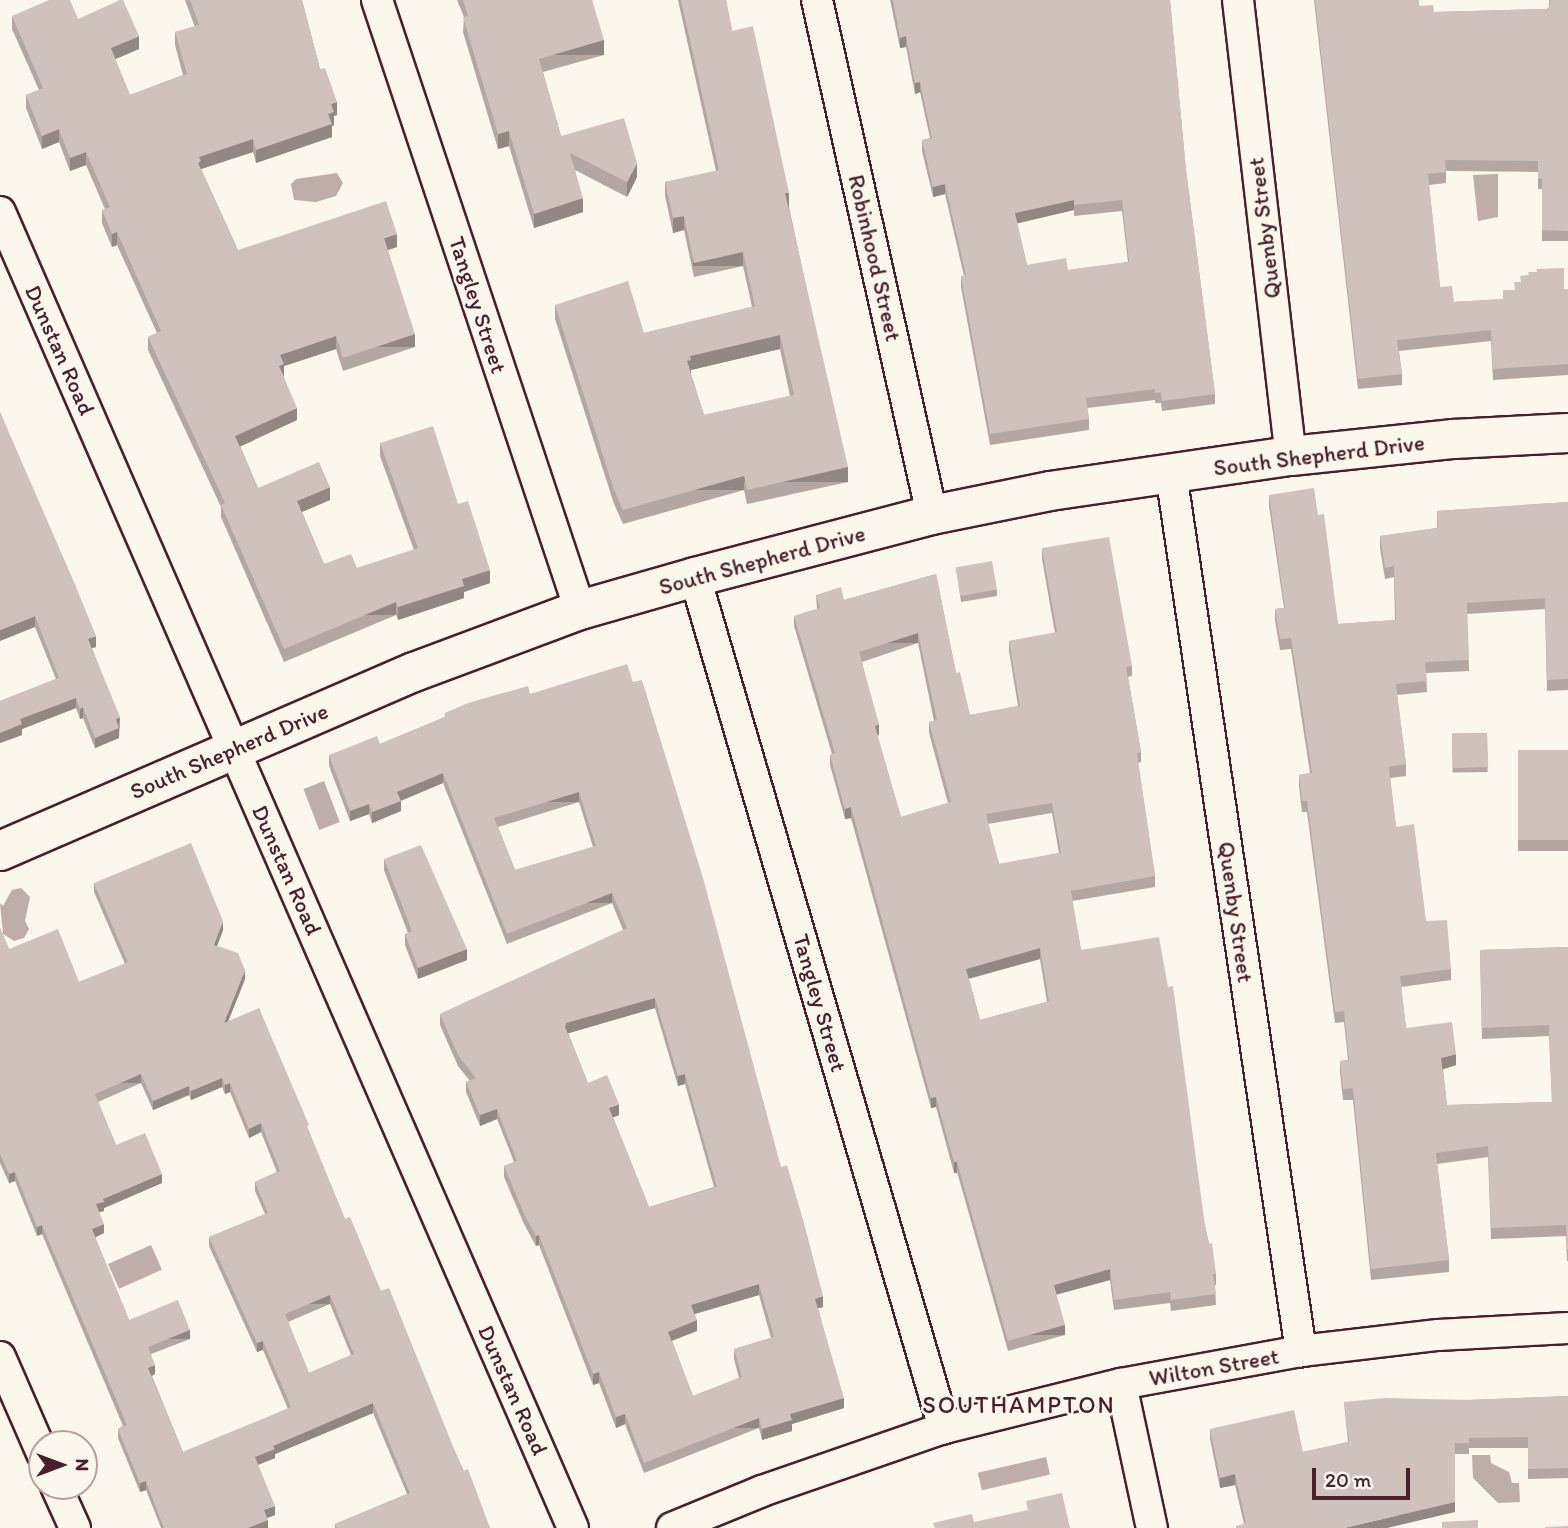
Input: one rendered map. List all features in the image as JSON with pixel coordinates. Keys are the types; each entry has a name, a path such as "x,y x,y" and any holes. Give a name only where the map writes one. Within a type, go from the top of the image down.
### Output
{"main road":[{"name":"South Shepherd Drive","path":"0,851 234,747 414,672 580,610 695,577 932,515 1050,491 1291,456 1454,439 1568,433"}],"street":[{"name":"Tangley Street","path":"377,0 580,610"},
{"name":"Robinhood Street","path":"817,0 932,515"},
{"name":"Quenby Street","path":"1238,0 1291,456"},
{"name":"Dunstan Road","path":"0,212 573,1528"},
{"name":"Quenby Street","path":"1171,473 1301,1352"},
{"name":"Tangley Street","path":"695,577 944,1428"},
{"name":"Wilton Street","path":"672,1528 762,1491 944,1428 1121,1384 1301,1352 1438,1335 1568,1328"},
{"path":"0,1357 32,1430"},
{"path":"1121,1384 1152,1528"},
{"path":"62,1500 75,1528"}],"shaded area":[{"path":"337,173 343,183 336,196 316,202 294,200 291,184 296,179"},
{"path":"1498,174 1498,217 1478,221 1473,175"},
{"path":"324,781 340,822 319,830 303,789"},
{"path":"21,888 30,897 25,921 29,929 24,938 14,941 3,934 0,903 3,906 12,890"},
{"path":"151,1245 162,1270 119,1289 108,1264"},
{"path":"1472,1455 1490,1455 1491,1463 1509,1472 1512,1483 1519,1483 1520,1502 1498,1503 1473,1478"},
{"path":"1046,1457 1050,1475 982,1490 978,1473"}],"building":[{"path":"49,0 70,0 78,19 123,0 139,36 111,48 130,95 187,74 175,32 199,25 190,0 302,0 320,69 325,68 337,102 331,104 334,112 328,114 332,124 256,150 253,139 199,157 201,161 198,163 238,250 386,201 397,234 384,238 415,334 343,358 336,336 280,355 284,364 279,366 297,408 235,436 258,488 319,462 330,487 297,501 324,564 351,554 357,568 418,548 380,443 433,426 458,504 468,501 490,570 462,579 464,586 398,607 396,602 284,649 221,505 225,503 148,337 161,331 117,232 112,234 102,210 110,207 86,152 70,158 59,129 42,136 26,95 43,88 12,16"},
{"path":"463,0 592,0 604,40 539,59 561,136 624,118 637,163 627,182 570,153 583,198 534,214 509,131 498,134 463,17 468,16"},
{"path":"681,0 726,0 732,31 753,26 789,193 785,193 848,467 747,490 744,476 623,510 614,490 555,305 628,281 644,333 755,306 743,252 694,263 684,216 673,218 665,182 719,170","holes":["780,335 794,395 704,415 687,361 691,360 690,356"]},
{"path":"893,0 1170,0 1186,170 1215,394 1162,401 1161,392 1155,393 1155,389 1086,398 1089,419 990,434 961,276 966,275 945,184 933,187 922,140 932,138 920,82 915,83 906,36 900,38","holes":["1074,200 1074,205 1122,200 1129,262 1068,270 1066,258 1027,265 1015,213"]},
{"path":"1315,0 1419,0 1419,6 1433,5 1434,12 1547,9 1550,0 1568,0 1568,231 1542,230 1542,179 1538,178 1538,161 1445,160 1446,172 1428,174 1440,287 1452,286 1454,302 1503,299 1503,290 1515,290 1514,282 1521,282 1520,276 1537,272 1536,269 1564,268 1564,289 1568,289 1568,364 1493,369 1491,330 1397,340 1402,374 1358,379"},
{"path":"0,412 96,636 88,639 120,717 116,719 119,728 95,738 83,707 80,709 76,698 20,719 22,724 0,733 0,701 59,678 35,616 0,630"},
{"path":"1314,488 1318,515 1324,514 1338,624 1396,620 1394,566 1385,568 1380,536 1438,528 1437,511 1568,502 1568,679 1547,680 1545,598 1467,603 1469,660 1425,662 1427,681 1396,684 1406,764 1389,767 1396,827 1414,824 1426,921 1447,920 1451,969 1400,976 1406,1028 1452,1022 1456,1054 1441,1058 1447,1105 1552,1102 1549,1025 1482,1028 1480,950 1568,947 1568,1249 1566,1225 1491,1228 1488,1146 1436,1153 1449,1260 1371,1269 1353,1088 1343,1089 1340,1061 1349,1060 1344,1011 1335,1012 1307,801 1302,801 1299,775 1312,773 1291,638 1280,639 1275,609 1285,608 1269,495"},
{"path":"1109,537 1132,666 1126,667 1141,752 1137,753 1155,876 1071,891 1081,950 1159,937 1168,987 1173,986 1205,1226 1209,1244 1212,1243 1216,1294 1171,1300 1170,1292 1114,1300 1110,1269 1054,1285 1065,1325 1008,1341 957,1162 954,1162 936,1097 931,1098 851,807 845,809 830,755 835,753 794,616 820,608 816,595 841,587 844,600 936,574 956,673 960,672 970,715 1020,706 1009,641 1057,632 1042,548","holes":["918,633 937,720 929,722 951,802 901,817 875,726 879,724 859,652","1052,803 1061,853 999,864 986,814","1040,948 1049,1001 980,1020 966,969"]},
{"path":"992,561 997,590 961,596 956,567"},
{"path":"627,664 633,682 642,680 703,878 781,1167 787,1165 804,1223 823,1296 815,1299 844,1398 790,1414 792,1420 762,1429 759,1418 644,1463 625,1414 616,1417 599,1372 593,1374 539,1235 536,1236 524,1214 504,1166 517,1161 497,1109 480,1115 466,1082 476,1078 458,1055 440,1014 627,928 612,893 507,934 443,773 397,792 401,801 372,812 369,804 350,811 329,755 377,736 380,744 446,717 445,713 468,703 528,686 530,694","holes":["579,792 596,846 515,870 494,818","655,998 678,1076 685,1074 717,1187 649,1207 609,1108 619,1104 607,1075 588,1083 565,1027 566,1023","759,1284 774,1337 734,1349 742,1377 693,1396 668,1332 697,1320 691,1305"]},
{"path":"1487,733 1488,767 1453,768 1452,734"},
{"path":"1518,750 1568,750 1568,840 1518,840"},
{"path":"191,843 223,921 214,945 238,953 245,970 224,1023 259,1008 309,1125 307,1126 345,1219 350,1217 381,1291 389,1288 463,1471 468,1469 490,1528 337,1528 335,1524 410,1493 373,1403 273,1446 275,1449 255,1457 275,1506 264,1510 268,1520 248,1528 164,1528 146,1481 140,1483 118,1429 127,1425 42,1225 37,1227 15,1172 9,1174 0,1154 0,928 9,949 58,929 79,982 128,962 94,883","holes":["141,1074 153,1101 189,1086 191,1091 222,1078 225,1085 230,1083 249,1129 261,1123 280,1171 255,1182 268,1213 209,1237 257,1343 263,1341 291,1407 183,1452 148,1368 155,1365 148,1347 190,1330 178,1300 129,1320 92,1229 104,1224 96,1204 162,1174 145,1133 116,1145 95,1094","330,1295 354,1354 309,1373 285,1314"]},
{"path":"421,845 467,949 418,968 405,934 412,931 384,859"},
{"path":"1568,1396 1568,1468 1528,1469 1528,1437 1469,1438 1469,1443 1455,1443 1455,1502 1344,1528 1236,1528 1246,1523 1235,1474 1220,1478 1210,1429 1294,1410 1303,1452 1349,1442 1344,1402 1385,1398 1469,1400"},
{"path":"1062,1493 1070,1528 935,1528 933,1523 972,1514 974,1522 1028,1510 1026,1501"},
{"path":"1478,1520 1478,1528 1442,1528 1442,1522"},
{"path":"1545,1527 1568,1528 1545,1528"}],"district":[{"name":"SOUTHAMPTON","path":"1019,1405"}]}
